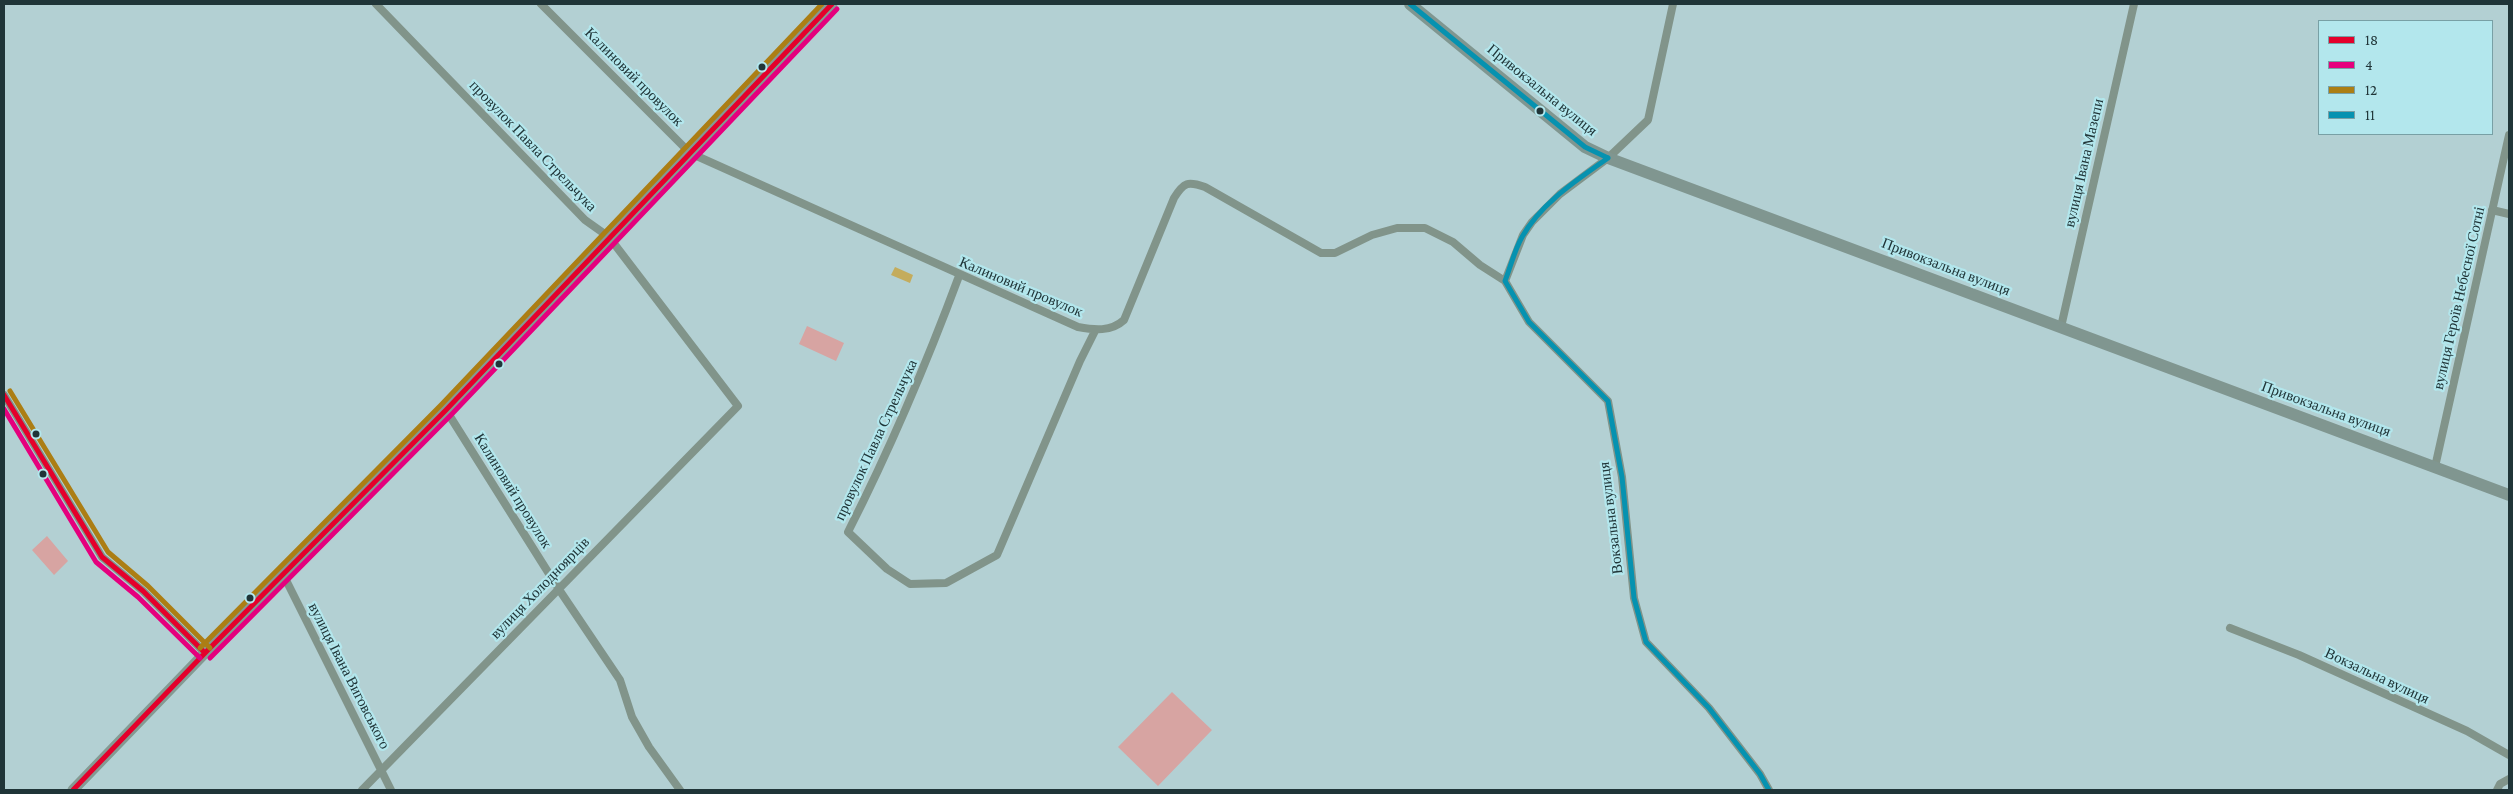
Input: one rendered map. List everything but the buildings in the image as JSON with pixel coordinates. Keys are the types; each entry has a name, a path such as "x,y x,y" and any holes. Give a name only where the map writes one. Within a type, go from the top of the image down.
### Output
{"main road":[{"path":"73,790 205,653 446,410 832,4"},
{"name":"Привокзальна вулиця","path":"1410,4 1585,147 1608,158 2509,495"}],"street":[{"name":"провулок Павла Стрельчука","path":"376,4 585,220 609,238 738,406"},
{"name":"Калиновий провулок","path":"542,4 690,153 959,276 1078,327 1095,331 1118,326 1124,320 1174,198 1181,187 1191,182 1206,187 1322,253 1335,252 1372,235 1397,228 1425,228 1453,242 1480,265 1505,281"},
{"path":"1505,281 1523,235 1532,222 1560,194 1608,158 1648,120 1673,4"},
{"name":"вулиця Івана Мазепи","path":"2061,328 2134,4"},
{"name":"вулиця Героїв Небесної Сотні","path":"2435,467 2509,135"},
{"path":"2492,210 2509,214"},
{"name":"провулок Павла Стрельчука","path":"959,276 928,362 885,460 848,532 887,569 910,584 946,583 997,555 1080,361 1095,331"},
{"name":"Вокзальна вулиця","path":"1505,281 1529,322 1608,401 1622,477 1634,598 1646,642 1709,708 1760,774 1770,790"},
{"path":"4,395 102,557 143,592 205,653"},
{"name":"вулиця Холодноярців","path":"362,790 738,406"},
{"name":"Калиновий провулок","path":"446,410 558,588 620,680 632,718 662,767 680,790"},
{"name":"вулиця Івана Виговського","path":"283,574 391,790"},
{"name":"Вокзальна вулиця","path":"2230,628 2299,655 2467,731 2509,755"},
{"path":"2497,790 2500,784 2509,779"}],"shaded area":[{"path":"895,267 913,275 910,283 891,275"},
{"path":"807,326 844,343 836,361 799,344"},
{"path":"47,536 68,561 54,575 32,550"},
{"path":"1172,692 1212,730 1158,786 1118,747"}],"transit line":[{"name":"12","path":"200,648 441,405 822,4"},
{"name":"18","path":"73,790 205,653 446,410 832,4"},
{"name":"11","path":"1410,4 1585,147 1608,158"},
{"name":"4","path":"210,658 451,415 837,9"},
{"name":"11","path":"1608,158 1560,193 1539,213 1519,242 1505,281 1529,322 1608,401 1622,477 1634,598 1646,642 1709,708 1760,774 1769,790"},
{"name":"12","path":"10,391 108,552 148,586 210,648"},
{"name":"18","path":"4,395 102,557 143,591 205,653"},
{"name":"4","path":"4,409 96,562 138,597 200,658"}]}
